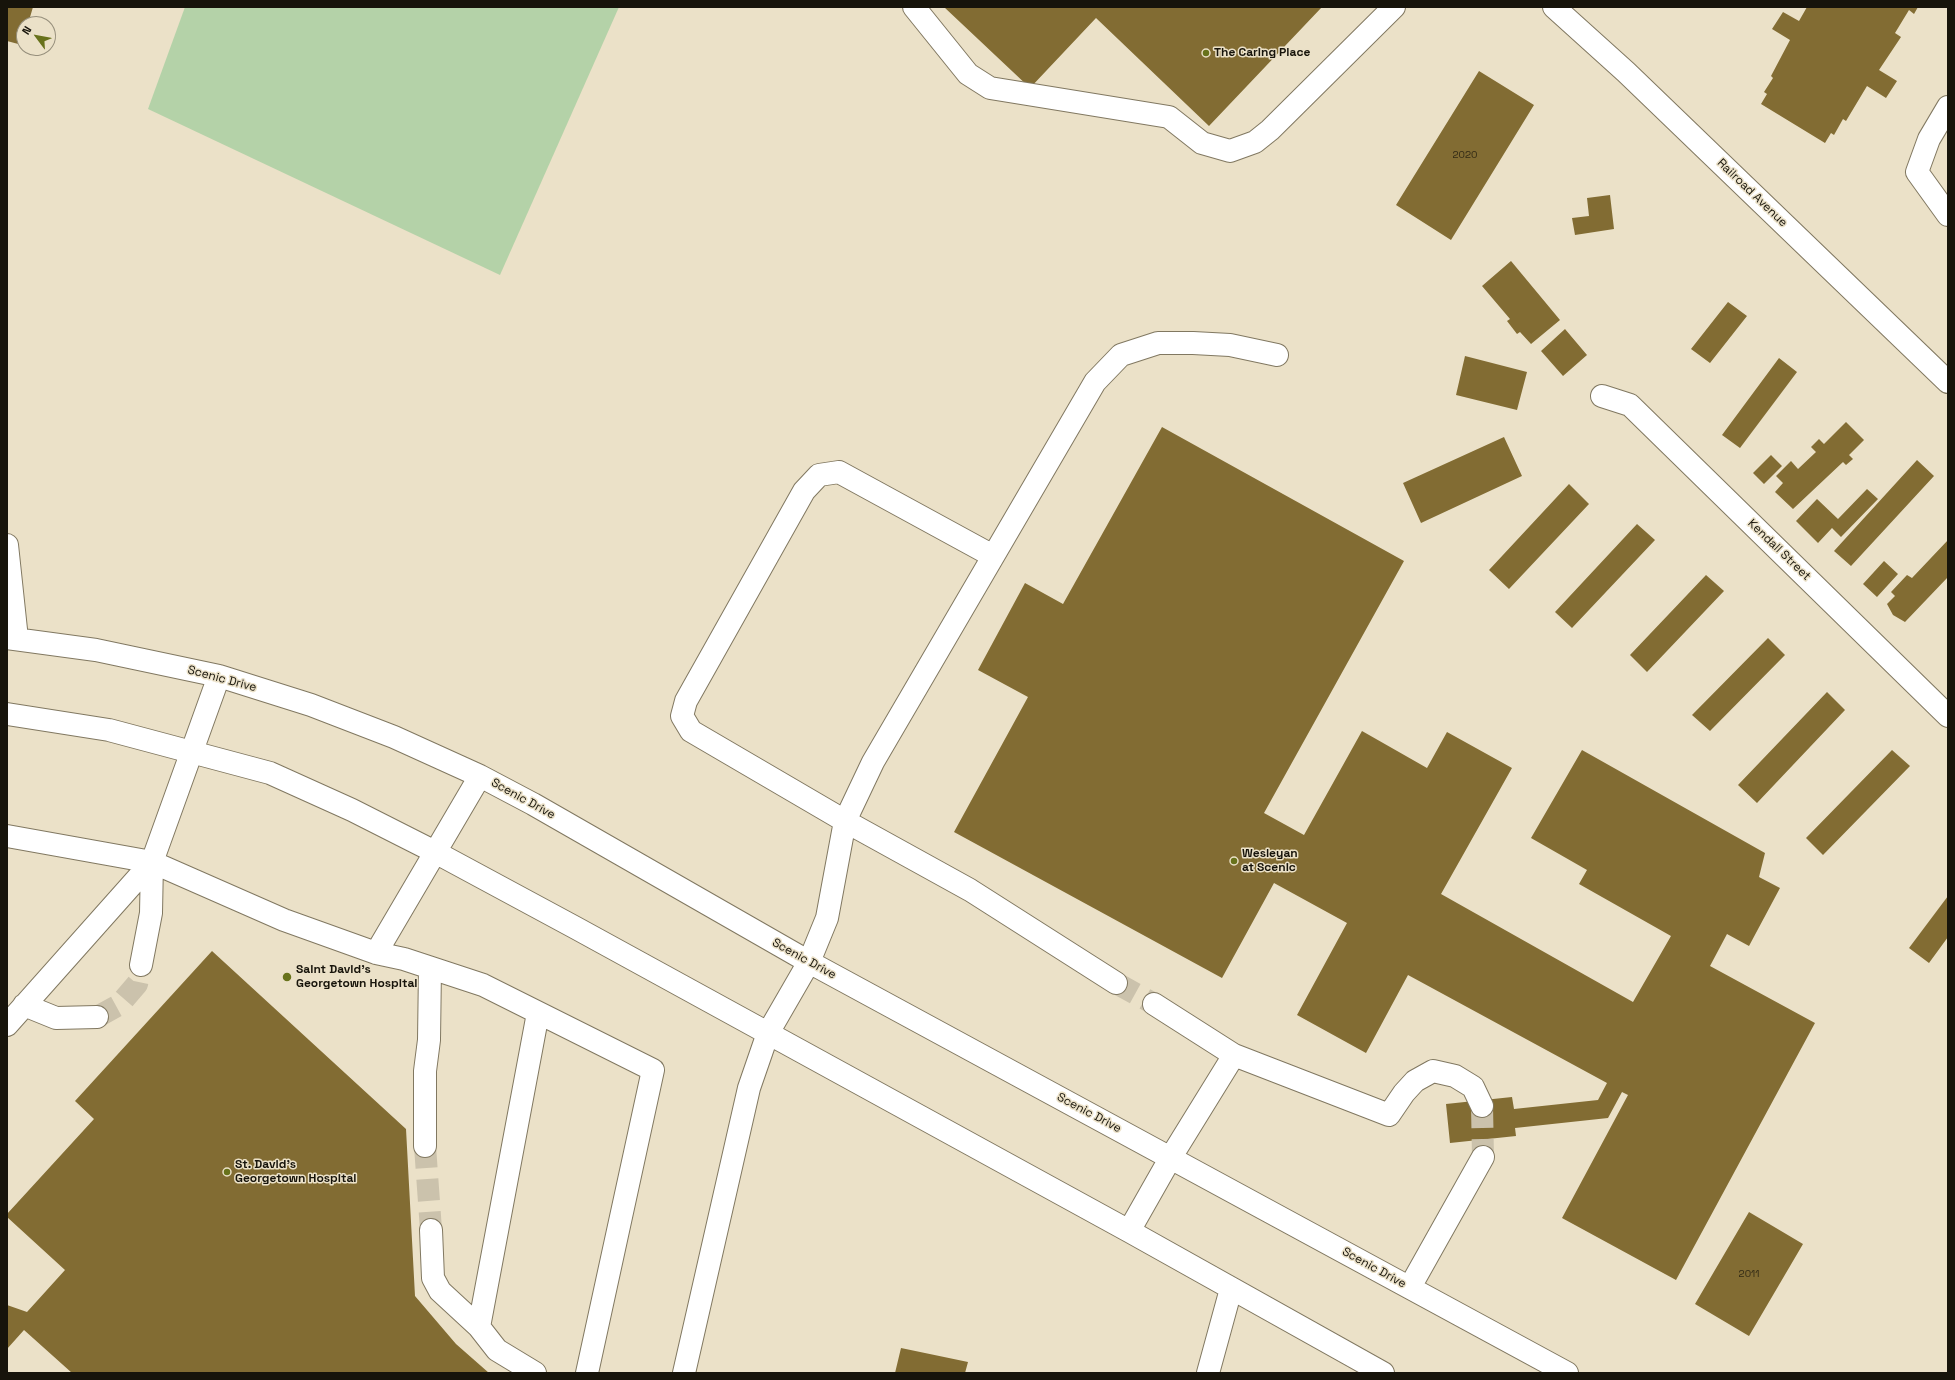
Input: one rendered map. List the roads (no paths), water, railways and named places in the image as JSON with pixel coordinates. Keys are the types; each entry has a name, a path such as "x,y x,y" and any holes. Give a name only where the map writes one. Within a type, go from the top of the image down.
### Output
{"street":[{"path":"914,7 968,74 990,88 1169,117 1202,143 1230,151 1255,142 1270,130 1394,7"},
{"name":"Railroad Avenue","path":"1554,7 1632,78 1948,382"},
{"path":"1948,107 1929,139 1917,172 1948,215"},
{"path":"684,1373 749,1088 768,1033 809,962 827,918 845,821 873,762 1095,382 1120,355 1158,343 1193,343 1230,346 1277,355"},
{"name":"Kendall Street","path":"1602,396 1630,405 1948,716"},
{"path":"993,556 839,472 819,475 804,491 686,701 682,716 691,731 845,821 970,890 1116,982"},
{"path":"7,545 12,638"},
{"name":"Scenic Drive","path":"12,638 96,650 219,676 310,705 394,737 480,776 540,808 809,962 1567,1373"},
{"path":"141,964 151,913 152,862 193,752 219,676"},
{"path":"7,714 109,730 270,773 352,810 435,852 768,1033 1384,1373"},
{"path":"376,953 480,776"},
{"path":"7,836 152,862 284,920 376,953 430,968 483,986 653,1070 587,1373"},
{"path":"7,1025 152,862"},
{"path":"425,1146 425,1071 429,1040 430,968"},
{"path":"1154,1004 1234,1054 1389,1115 1404,1093 1415,1081 1433,1071 1455,1076 1473,1088 1482,1106"},
{"path":"24,1005 56,1018 97,1017"},
{"path":"479,1327 538,1013"},
{"path":"1129,1231 1171,1157 1234,1054"},
{"path":"1410,1287 1483,1158"},
{"path":"431,1230 433,1278 440,1291 479,1327 497,1350 535,1373"},
{"path":"1208,1373 1231,1289"}],"tunnel":[{"path":"97,1017 119,1005 137,984 141,965"},
{"path":"1116,983 1154,1004"},
{"path":"1482,1106 1483,1157"},
{"path":"425,1146 431,1230"}],"place":[{"name":"The Caring Place","path":"1206,53"},
{"name":"Wesleyan at Scenic","path":"1234,861"},
{"name":"Saint David's Georgetown Hospital","path":"287,977"},
{"name":"St. David's Georgetown Hospital","path":"227,1172"}]}
